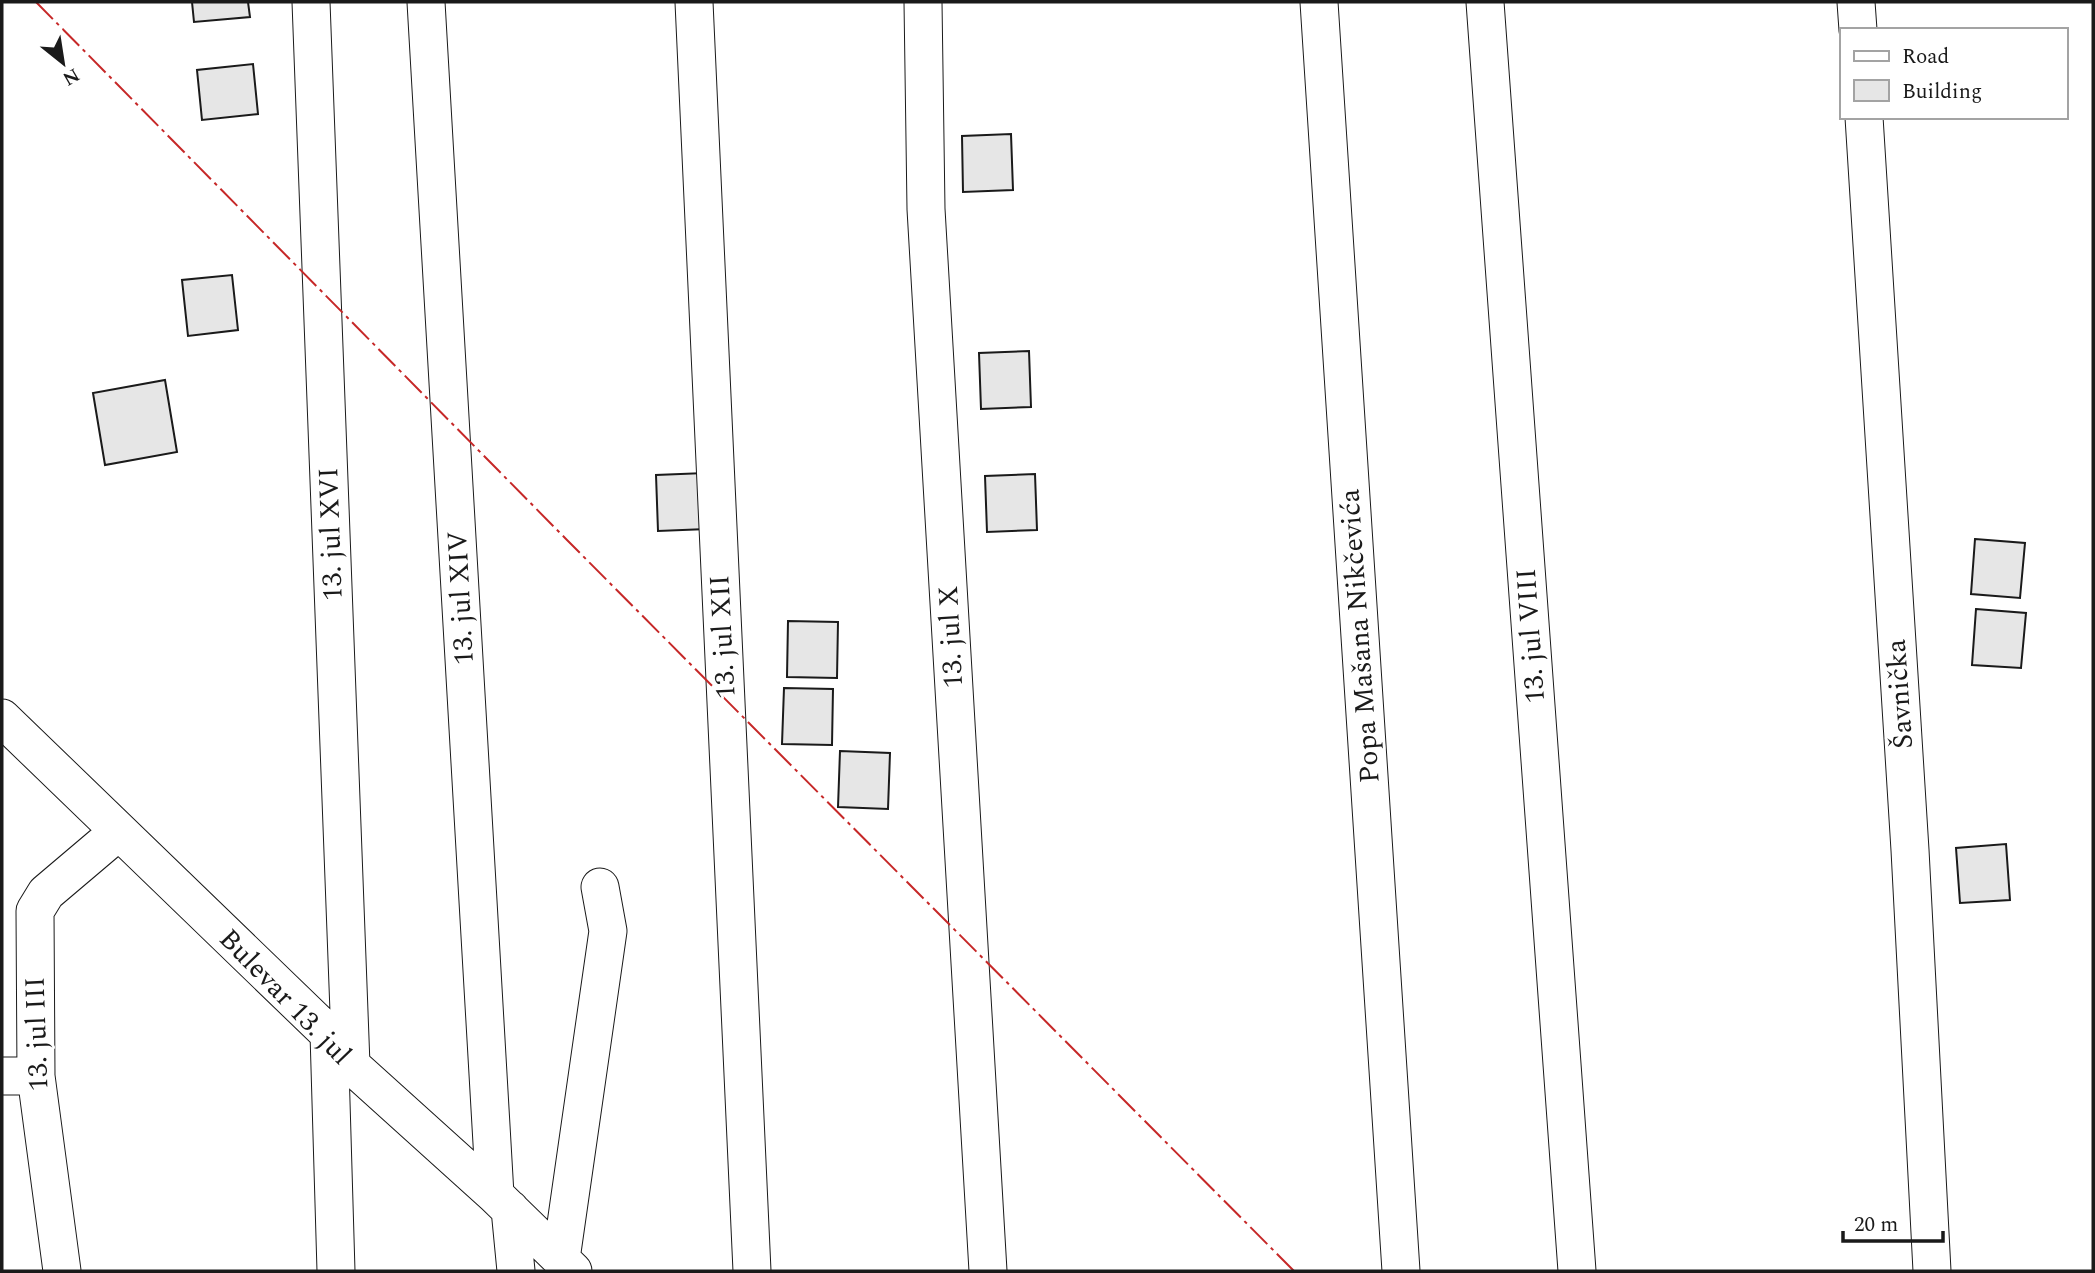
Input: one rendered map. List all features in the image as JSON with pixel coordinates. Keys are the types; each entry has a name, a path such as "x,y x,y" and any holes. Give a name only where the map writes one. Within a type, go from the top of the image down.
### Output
{"street":[{"name":"13. jul XVI","path":"311,2 351,1065"},
{"name":"13. jul XIV","path":"426,2 503,1202 516,1271"},
{"name":"13. jul XII","path":"694,2 752,1271"},
{"name":"13. jul X","path":"923,2 926,209 988,1271"},
{"name":"Popa Mašana Nikčevića","path":"1319,2 1401,1271"},
{"name":"13. jul VIII","path":"1485,2 1577,1271"},
{"path":"1856,2 1858,28"},
{"name":"Šavnička","path":"1864,119 1910,850 1932,1271"},
{"name":"Bulevar 13. jul","path":"2,718 329,1034 351,1065 503,1202 567,1265"},
{"name":"13. jul III","path":"62,1271 19,1076 35,911 46,893 118,831"},
{"path":"567,1265 608,931 600,887"},
{"path":"329,1034 336,1271"}],"building":[{"path":"192,2 248,2 250,17 194,22"},
{"path":"253,64 258,114 202,120 197,70"},
{"path":"1011,134 1013,190 963,192 962,136"},
{"path":"232,275 238,330 188,336 182,280"},
{"path":"1029,351 1031,407 981,409 979,353"},
{"path":"165,380 177,452 105,465 93,393"},
{"path":"705,473 707,529 658,531 656,475"},
{"path":"1035,474 1037,530 987,532 985,476"},
{"path":"1975,539 2025,543 2020,598 1971,594"},
{"path":"1976,609 2026,613 2021,668 1972,665"},
{"path":"788,621 838,622 837,678 787,677"},
{"path":"784,688 833,689 832,745 782,744"},
{"path":"840,751 890,753 888,809 838,807"},
{"path":"2006,844 2010,900 1960,903 1956,848"}],"power":[{"path":"36,2 1294,1271"}]}
